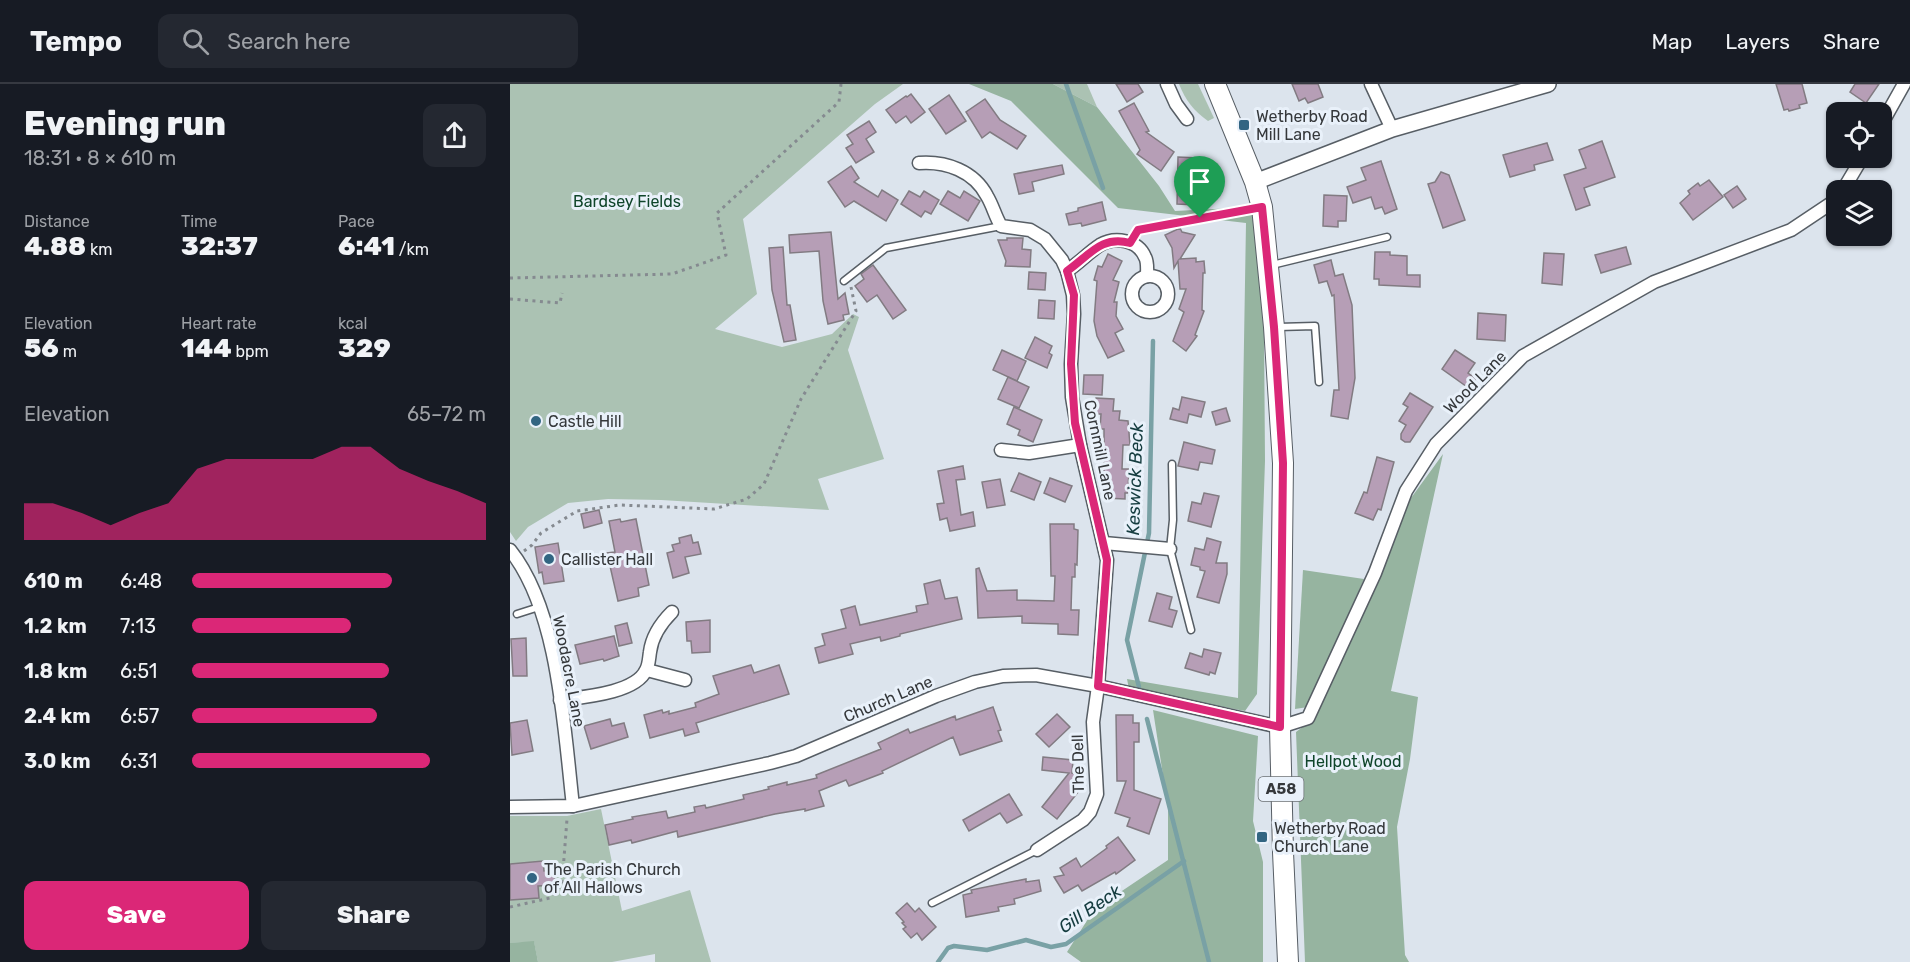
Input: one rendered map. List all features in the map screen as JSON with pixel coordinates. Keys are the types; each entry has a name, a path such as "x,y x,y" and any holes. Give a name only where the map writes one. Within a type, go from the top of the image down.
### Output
{"main road":[{"name":"A58","path":"1215,84 1255,182 1262,207 1274,327 1283,463 1280,727 1288,962"}],"street":[{"path":"1167,84 1176,104 1187,119"},
{"path":"1371,84 1392,129"},
{"path":"1255,182 1392,129 1548,84"},
{"path":"1892,105 1904,84"},
{"path":"919,163 953,167 973,179 988,197 994,216 1001,226"},
{"name":"Wood Lane","path":"1280,727 1308,718 1375,573 1406,490 1436,444 1523,356 1654,282 1791,231 1826,207"},
{"name":"Cornmill Lane","path":"1001,226 1030,230 1045,239 1062,260 1074,295 1072,397 1080,445 1104,543 1107,578 1098,686"},
{"path":"1067,271 1099,245 1120,240 1139,249 1146,258 1148,276"},
{"path":"1001,450 1038,453 1080,445"},
{"path":"1104,543 1170,549"},
{"name":"Woodacre Lane","path":"510,550 514,564 536,595 550,643 560,700 571,806"},
{"path":"560,700 615,690 636,682 647,670 655,634 672,612"},
{"path":"647,670 685,680"},
{"name":"Church Lane","path":"510,807 571,806 770,763 796,756 936,696 975,682 1003,676 1036,675 1098,686 1280,727"},
{"name":"The Dell","path":"1037,850 1083,820 1094,803 1098,784 1094,722 1098,686"}],"lane":[{"name":"Cornmill Lane","path":"846,279 886,248 1001,226"},
{"path":"1268,266 1387,237"},
{"path":"1274,327 1315,326 1319,382"},
{"path":"1172,464 1173,520 1170,549 1191,630"},
{"path":"517,614 539,607"},
{"path":"932,903 1037,850"}],"path":[{"path":"510,278 672,274 726,255 717,213 839,102 841,84"},
{"path":"1130,243 1138,230 1262,207"},
{"path":"532,545 541,533 577,511 620,505 714,509 747,500 764,484 801,399 856,311 846,279"},
{"path":"510,299 560,303 562,292"},
{"path":"510,907 550,897 562,884 571,806"}],"green space":[{"name":"Bardsey Fields","path":"510,84 903,84 875,104 743,219 757,294 715,329 782,347 832,334 853,314 859,317 848,350 884,459 818,479 829,510 608,499 568,503 528,527 516,541 510,532"},
{"path":"969,84 1053,84 1097,107 1159,186 1175,211 1253,207 1264,330 1265,461 1257,694 1245,711 1129,689 1127,679 1238,698 1246,223 1118,208 1011,101"},
{"path":"1053,84 1087,84 1097,107"},
{"path":"1179,84 1198,84 1214,118 1208,121 1198,113 1190,105"},
{"name":"Hellpot Wood","path":"1443,454 1391,691 1418,697 1410,759 1397,827 1405,955 1409,962 1305,962 1296,732 1316,717 1411,498"},
{"path":"1303,570 1364,579 1308,707 1295,709"},
{"path":"1153,710 1258,736 1253,821 1263,862 1263,962 1081,962 1067,952 1088,919 1104,903 1168,860 1168,808"},
{"path":"601,809 622,911 690,890 711,962 655,962 655,954 612,962 538,962 534,942 510,943 510,900 538,898 538,886 555,885 554,871 510,864 510,816 567,816"},
{"path":"534,941 538,962 510,962 510,943"}],"building":[{"path":"1116,84 1138,84 1143,92 1127,102"},
{"path":"1292,84 1318,84 1323,97 1308,103 1305,98 1299,101"},
{"path":"1776,84 1802,84 1807,103 1799,105 1800,108 1784,110"},
{"path":"1855,84 1879,84 1867,102 1850,92"},
{"path":"911,94 925,112 911,123 906,116 896,123 886,110"},
{"path":"949,95 966,121 946,134 929,109"},
{"path":"985,99 1000,120 1026,136 1017,149 990,132 982,138 966,112"},
{"path":"1134,103 1149,131 1146,132 1174,152 1161,171 1137,154 1140,150 1119,111"},
{"path":"869,121 876,132 866,139 874,152 856,163 846,148 853,144 847,135"},
{"path":"1602,141 1615,177 1584,188 1590,205 1576,210 1564,175 1586,168 1579,150"},
{"path":"1547,143 1553,160 1534,165 1535,170 1510,177 1503,155"},
{"path":"1178,157 1198,158 1197,205 1177,204"},
{"path":"1381,161 1397,209 1385,214 1382,207 1375,209 1371,197 1353,203 1347,187 1366,180 1361,168"},
{"path":"1062,165 1064,174 1032,182 1034,191 1019,194 1014,174"},
{"path":"851,166 859,178 854,182 878,197 882,190 898,200 886,221 854,201 845,207 828,182"},
{"path":"1441,172 1449,175 1465,220 1443,228 1428,184 1435,182"},
{"path":"1709,180 1723,197 1693,220 1680,203 1690,194 1688,191 1698,183 1700,186"},
{"path":"1737,186 1746,199 1733,208 1724,195"},
{"path":"909,191 920,197 924,191 939,200 931,214 925,211 921,217 901,204"},
{"path":"948,191 960,198 964,191 980,201 968,221 940,204"},
{"path":"1324,195 1347,196 1346,221 1338,221 1338,227 1323,226"},
{"path":"1102,202 1106,220 1082,226 1081,223 1069,225 1066,214 1078,211 1078,208"},
{"path":"1180,228 1182,232 1195,235 1180,259 1196,258 1196,262 1204,261 1205,273 1203,273 1202,310 1204,311 1195,335 1197,336 1186,351 1173,341 1184,312 1179,309 1186,289 1180,289 1178,261 1174,268 1172,248 1165,235"},
{"path":"831,232 838,299 845,293 849,314 843,315 844,320 828,324 823,301 819,251 790,253 789,235"},
{"path":"1007,238 1023,238 1022,249 1031,250 1030,267 1005,266 1006,261 998,240 1007,240"},
{"path":"783,247 787,305 790,305 796,340 784,342 772,290 769,248"},
{"path":"1626,247 1631,264 1601,273 1595,255"},
{"path":"1375,252 1390,252 1390,255 1407,256 1407,275 1420,275 1420,287 1379,285 1379,279 1374,279"},
{"path":"1544,253 1564,254 1562,285 1542,283"},
{"path":"1108,254 1122,261 1113,280 1119,282 1114,302 1117,302 1116,316 1123,329 1115,333 1124,351 1108,358 1097,336 1094,321 1097,281 1094,280 1098,266 1102,267"},
{"path":"1331,260 1335,276 1343,274 1352,305 1355,378 1348,419 1331,416 1334,390 1339,390 1334,295 1332,296 1327,281 1319,283 1314,265"},
{"path":"873,265 906,310 893,319 877,295 867,302 855,286 864,279 861,274"},
{"path":"1029,272 1046,273 1045,290 1028,289"},
{"path":"1039,300 1055,301 1054,319 1038,318"},
{"path":"1478,313 1506,315 1505,341 1477,339"},
{"path":"1035,337 1052,346 1049,353 1052,355 1047,368 1025,358"},
{"path":"1002,350 1026,361 1017,381 993,370"},
{"path":"1455,350 1475,363 1468,373 1476,379 1470,389 1442,369"},
{"path":"1084,375 1103,375 1102,395 1083,394"},
{"path":"1008,377 1029,387 1019,408 998,399"},
{"path":"1410,393 1433,407 1410,442 1405,442 1401,439 1401,434 1406,425 1399,421 1408,407 1403,404"},
{"path":"1182,397 1205,402 1201,417 1189,414 1187,423 1170,419 1173,408 1179,410"},
{"path":"1096,398 1114,399 1113,411 1120,411 1119,420 1128,421 1130,445 1123,445 1122,469 1129,469 1128,493 1125,493 1125,499 1104,498 1104,429 1100,429 1101,414 1095,414"},
{"path":"1014,407 1042,420 1033,442 1018,435 1020,430 1007,424"},
{"path":"1226,408 1230,421 1216,425 1212,412"},
{"path":"1184,442 1215,450 1212,464 1200,462 1198,470 1178,466"},
{"path":"1377,457 1394,462 1381,510 1378,509 1373,520 1355,513 1364,492 1367,493"},
{"path":"963,466 965,479 956,480 961,515 973,512 975,526 950,531 947,518 940,520 937,504 944,503 938,471"},
{"path":"1019,473 1041,482 1034,500 1011,491"},
{"path":"1050,478 1072,486 1065,502 1044,493"},
{"path":"1000,479 1005,505 987,508 982,482"},
{"path":"1204,493 1219,496 1211,527 1188,521 1192,502 1201,504"},
{"path":"599,510 602,523 584,528 581,514"},
{"path":"620,519 621,522 636,519 649,585 638,588 639,596 618,601 607,553 615,552 609,521"},
{"path":"1050,524 1074,524 1074,529 1078,530 1077,565 1075,564 1075,577 1072,577 1071,610 1079,610 1078,635 1058,634 1058,624 1022,623 1022,616 978,618 976,569 979,568 987,591 1017,590 1017,600 1054,601 1055,576 1051,576"},
{"path":"691,535 693,543 698,542 701,554 685,557 689,573 673,578 667,553 674,551 672,545 680,543 679,538"},
{"path":"1207,538 1221,542 1216,563 1227,563 1227,574 1219,603 1197,597 1205,571 1191,565 1195,548 1204,550"},
{"name":"Callister Hall","path":"558,543 564,581 544,584 542,572 539,573 535,547"},
{"path":"940,580 945,599 957,597 962,619 881,641 880,637 850,644 853,654 819,663 815,648 825,645 822,634 846,628 841,610 855,606 860,625 917,612 916,606 928,604 924,584"},
{"path":"1157,593 1172,597 1169,609 1177,611 1172,627 1149,621"},
{"path":"710,620 710,652 692,653 691,641 687,641 686,622"},
{"path":"627,623 632,643 619,646 615,626"},
{"path":"614,636 619,656 604,661 603,659 580,664 575,645"},
{"path":"526,638 527,676 513,676 511,639"},
{"path":"1204,649 1221,653 1215,674 1210,672 1209,675 1185,668 1190,653 1202,657"},
{"path":"751,665 754,673 779,665 789,694 696,723 699,732 685,736 683,729 650,738 644,715 662,710 663,713 669,711 669,714 696,707 695,703 719,694 713,676"},
{"path":"993,707 1001,730 998,731 1002,741 960,755 953,737 882,771 883,773 849,786 846,780 819,791 824,806 805,811 805,809 775,814 678,837 677,831 632,843 631,840 609,845 605,825 666,811 668,818 695,812 694,807 705,805 706,808 744,799 743,795 769,789 768,787 817,778 816,775 881,749 878,743 908,729 910,733 955,716 956,720"},
{"path":"1057,714 1070,727 1049,747 1036,734"},
{"path":"1116,715 1133,715 1133,723 1139,723 1139,742 1134,742 1134,790 1161,799 1149,834 1127,826 1130,818 1115,813 1126,781 1117,781"},
{"path":"610,719 612,726 624,723 628,737 591,749 584,726"},
{"path":"527,720 533,751 512,755 510,723"},
{"path":"1043,757 1073,760 1072,773 1078,774 1076,790 1078,792 1057,819 1042,807 1069,773 1042,770"},
{"path":"1009,794 1022,815 1007,823 1000,813 969,831 963,820"},
{"path":"1118,837 1135,860 1116,874 1115,872 1082,891 1078,885 1064,893 1054,877 1064,875 1060,868 1076,858 1081,867"},
{"name":"The Parish Church of All Hallows","path":"543,861 544,871 554,870 555,885 538,886 539,898 510,900 510,864"},
{"path":"1026,879 1026,882 1039,880 1041,891 1014,899 1015,904 998,907 999,911 966,917 963,895 972,893 971,890"},
{"path":"907,903 915,912 919,908 936,927 922,940 917,933 911,938 903,929 906,927 902,923 904,922 896,913"}],"waterway":[{"path":"1066,84 1103,188"},
{"name":"Keswick Beck","path":"1139,687 1127,640 1149,533 1153,341"},
{"name":"Keswick Beck","path":"1147,719 1209,962"},
{"name":"Gill Beck","path":"938,962 948,948 954,946 987,950 1026,940 1051,947 1066,944 1184,861"}],"place":[{"name":"Wetherby Road Mill Lane","path":"1244,125"},
{"name":"Castle Hill","path":"536,421"},
{"name":"Callister Hall","path":"549,559"},
{"name":"Wetherby Road Church Lane","path":"1262,837"},
{"name":"The Parish Church of All Hallows","path":"532,878"}],"route":[{"path":"1262,207 1274,327 1283,463 1280,727 1098,686 1107,560 1075,423 1071,364 1074,295 1067,271 1099,245 1109,241 1120,240 1130,243 1138,230 1200,218 1262,207"}]}
